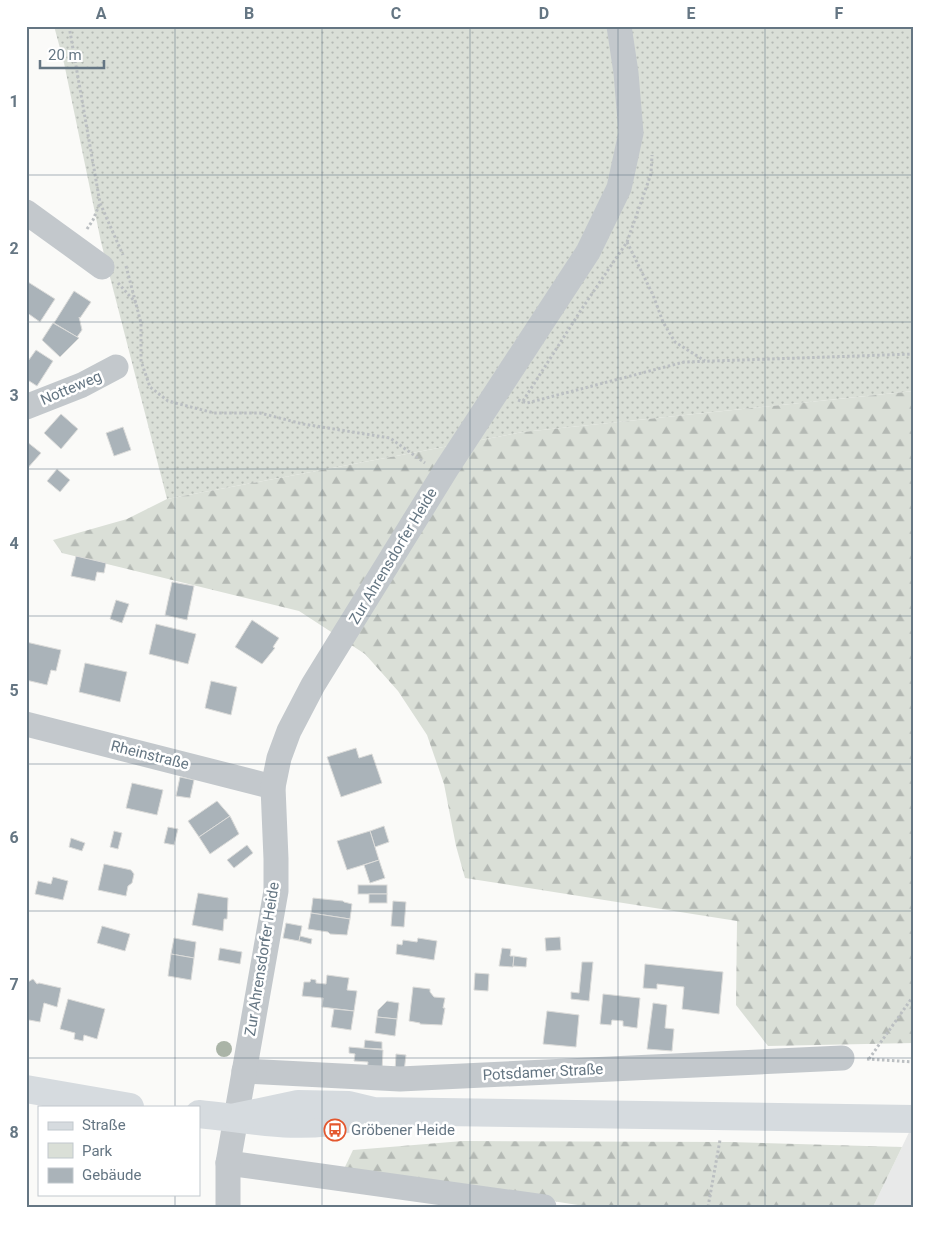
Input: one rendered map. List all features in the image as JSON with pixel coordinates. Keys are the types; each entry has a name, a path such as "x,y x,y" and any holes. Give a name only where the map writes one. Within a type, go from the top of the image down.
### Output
{"main road":[{"path":"26,1089 124,1106"},
{"path":"200,1114 298,1125 340,1120 374,1111 914,1119"}],"street":[{"name":"Zur Ahrensdorfer Heide","path":"228,1207 228,1163 276,890 273,787 278,758 289,731 313,685 447,468 588,252 619,188 631,133 626,73 619,26"},
{"path":"26,212 102,267"},
{"name":"Notteweg","path":"26,407 82,385 116,367"},
{"name":"Rheinstraße","path":"26,724 273,787"},
{"name":"Potsdamer Straße","path":"244,1071 400,1079 842,1058"},
{"path":"228,1163 544,1207"}],"path":[{"path":"69,26 100,203 121,248 136,303 141,323 141,360 150,387 168,401 214,413 260,413 303,424 390,438 428,466"},
{"path":"71,245 93,220 100,203"},
{"path":"627,242 653,295 663,322 676,342 705,362"},
{"path":"102,267 136,303"},
{"path":"496,392 527,403 684,362 914,354"},
{"path":"869,1059 914,995"},
{"path":"842,1058 914,1062"},
{"path":"708,1207 721,1134"}],"shaded area":[{"path":"914,1122 914,1207 873,1207 902,1147"}],"green space":[{"path":"54,26 914,26 914,391 523,432 167,499 101,242 64,63"},
{"path":"914,391 914,1043 768,1046 736,1005 737,921 465,878 456,846 444,784 427,735 398,691 365,654 299,611 62,553 53,540 127,519 167,499 523,432"},
{"path":"463,1141 730,1142 902,1147 873,1207 591,1207 344,1169 353,1150"}],"building":[{"path":"28,282 55,299 40,322 26,312 26,285"},
{"path":"74,291 91,302 79,317 82,330 77,337 54,323"},
{"path":"53,323 79,338 60,357 42,340"},
{"path":"36,350 53,361 37,386 26,379 26,364"},
{"path":"61,414 78,429 61,449 44,433"},
{"path":"123,427 131,450 114,456 106,433"},
{"path":"26,441 41,453 26,470"},
{"path":"57,469 70,480 60,492 47,481"},
{"path":"76,556 106,563 104,573 97,572 95,581 71,576"},
{"path":"172,582 194,586 187,620 165,615"},
{"path":"116,600 129,604 122,623 110,619"},
{"path":"252,620 279,638 273,647 275,648 262,664 235,647"},
{"path":"156,624 196,634 188,664 149,654"},
{"path":"26,642 61,650 56,671 51,670 47,685 26,680"},
{"path":"85,663 127,672 120,702 79,692"},
{"path":"211,681 237,687 231,715 205,708"},
{"path":"356,748 359,758 372,754 382,783 341,797 327,757"},
{"path":"180,777 194,780 190,798 176,796"},
{"path":"132,783 163,790 157,815 126,808"},
{"path":"217,801 230,816 199,837 188,821"},
{"path":"230,816 239,834 210,854 199,837"},
{"path":"384,826 389,842 375,847 370,831"},
{"path":"168,827 178,829 174,845 164,843"},
{"path":"114,831 122,833 118,849 110,847"},
{"path":"370,831 379,860 347,870 337,841"},
{"path":"71,838 85,843 82,851 69,847"},
{"path":"247,845 253,853 234,868 227,860"},
{"path":"379,860 385,878 370,883 364,865"},
{"path":"104,864 131,870 134,874 132,883 128,886 126,896 98,890"},
{"path":"53,877 68,881 63,900 35,894 38,881 51,884"},
{"path":"358,885 387,885 387,894 358,894"},
{"path":"198,893 228,898 227,919 224,919 223,931 192,925"},
{"path":"369,894 387,894 387,903 369,903"},
{"path":"313,898 343,901 352,904 350,919 311,913"},
{"path":"393,901 406,902 404,927 391,926"},
{"path":"311,913 350,919 347,935 330,934 328,932 308,929"},
{"path":"286,923 302,926 299,941 283,938"},
{"path":"102,926 130,934 125,951 97,943"},
{"path":"300,936 312,939 311,944 299,941"},
{"path":"560,937 561,950 546,951 545,938"},
{"path":"174,938 196,942 194,958 171,954"},
{"path":"418,938 437,941 434,960 396,954 397,944 402,945 403,940 417,942"},
{"path":"220,948 242,952 240,964 218,960"},
{"path":"502,948 511,949 510,956 514,956 513,967 499,966"},
{"path":"171,954 194,958 191,980 168,976"},
{"path":"514,956 527,958 526,967 513,966"},
{"path":"582,962 593,962 589,1001 571,999 571,992 579,993"},
{"path":"645,964 723,972 719,1014 682,1009 684,987 657,984 657,989 643,988"},
{"path":"475,973 489,974 488,991 474,990"},
{"path":"327,975 349,978 347,990 357,991 354,1011 322,1007 323,998 302,996 304,982 310,982 311,979 316,980 316,983 326,984"},
{"path":"33,979 37,984 61,988 57,1007 44,1003 40,1022 29,1020 26,1022 26,983"},
{"path":"413,987 430,989 434,997 445,998 442,1025 420,1024 409,1021"},
{"path":"603,994 640,998 637,1028 623,1026 623,1021 612,1020 611,1025 600,1024"},
{"path":"68,999 105,1009 97,1039 84,1035 83,1041 74,1039 75,1033 60,1029"},
{"path":"387,1001 399,1003 397,1019 377,1017 378,1010"},
{"path":"653,1003 667,1005 665,1028 674,1029 672,1051 647,1049"},
{"path":"334,1009 354,1011 351,1030 331,1027"},
{"path":"547,1011 579,1015 576,1047 543,1044"},
{"path":"377,1017 397,1019 395,1036 375,1033"},
{"path":"365,1040 382,1042 382,1049 364,1048"},
{"path":"349,1047 383,1050 382,1071 367,1070 368,1062 354,1061 355,1054 349,1053"},
{"path":"396,1054 406,1055 404,1072 395,1071"}],"place":[{"name":"Gröbener Heide","path":"335,1130"}]}
